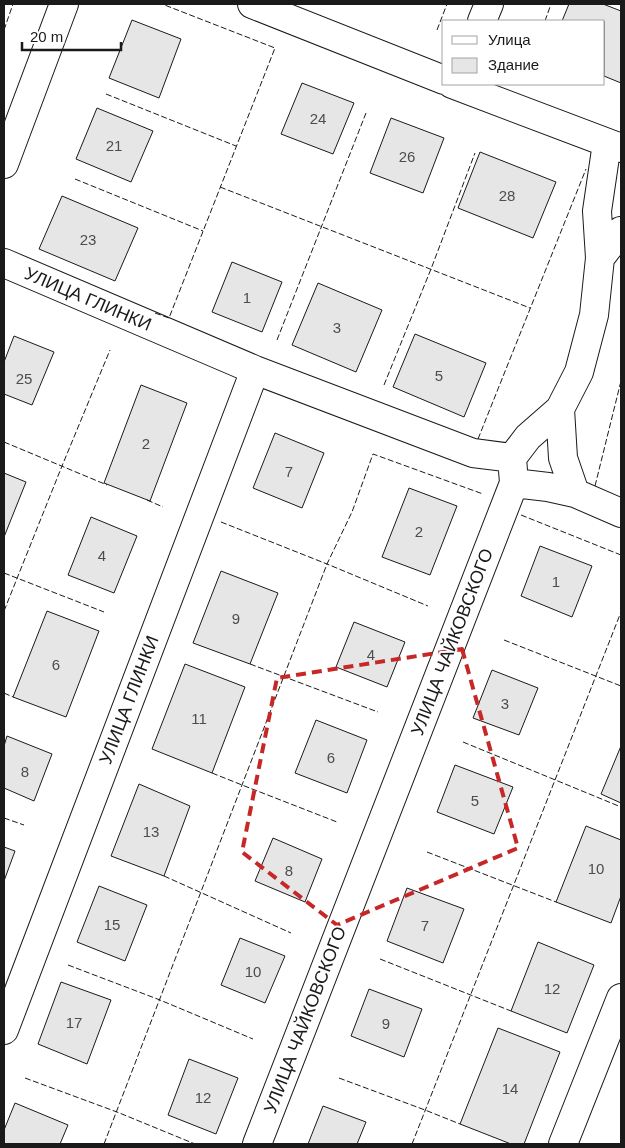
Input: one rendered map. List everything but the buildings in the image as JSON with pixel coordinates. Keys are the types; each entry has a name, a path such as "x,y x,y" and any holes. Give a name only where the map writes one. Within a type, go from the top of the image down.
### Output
{"street":[{"path":"4,164 64,4"},
{"path":"252,4 442,79"},
{"path":"482,20 489,4"},
{"path":"457,85 614,145"},
{"name":"УЛИЦА ЧАЙКОВСКОГО","path":"257,1144 513,471 528,437 560,409 579,372 594,316 600,258 597,211 614,145"},
{"path":"600,258 621,231"},
{"name":"УЛИЦА ГЛИНКИ","path":"4,264 255,370 473,453 548,487 575,493 621,513"},
{"name":"УЛИЦА ГЛИНКИ","path":"4,1030 255,370"},
{"path":"560,409 563,458 575,493"},
{"path":"563,1144 621,998"}],"highlighted area":[{"path":"462,649 518,848 337,925 242,852 277,678"}],"fence":[{"path":"4,30 13,4"},
{"path":"155,313 169,318 275,48 162,4"},
{"path":"437,30 447,4"},
{"path":"545,20 551,4"},
{"path":"106,94 236,146"},
{"path":"277,340 366,113"},
{"path":"384,385 475,153"},
{"path":"478,439 586,169"},
{"path":"75,179 203,231"},
{"path":"220,187 530,308"},
{"path":"4,611 110,350"},
{"path":"595,486 621,381"},
{"path":"4,442 107,485"},
{"path":"104,1144 327,564 352,512 373,454 483,494"},
{"path":"147,500 163,507"},
{"path":"521,515 621,555"},
{"path":"221,522 428,606"},
{"path":"4,573 104,612"},
{"path":"412,1144 621,612"},
{"path":"504,640 621,686"},
{"path":"250,664 378,712"},
{"path":"4,693 13,697"},
{"path":"463,742 621,807"},
{"path":"212,773 337,822"},
{"path":"4,818 24,825"},
{"path":"427,852 556,902"},
{"path":"164,876 291,933"},
{"path":"380,959 511,1011"},
{"path":"68,965 160,1000 253,1039"},
{"path":"25,1078 117,1112 195,1144"},
{"path":"339,1078 460,1124"}]}
